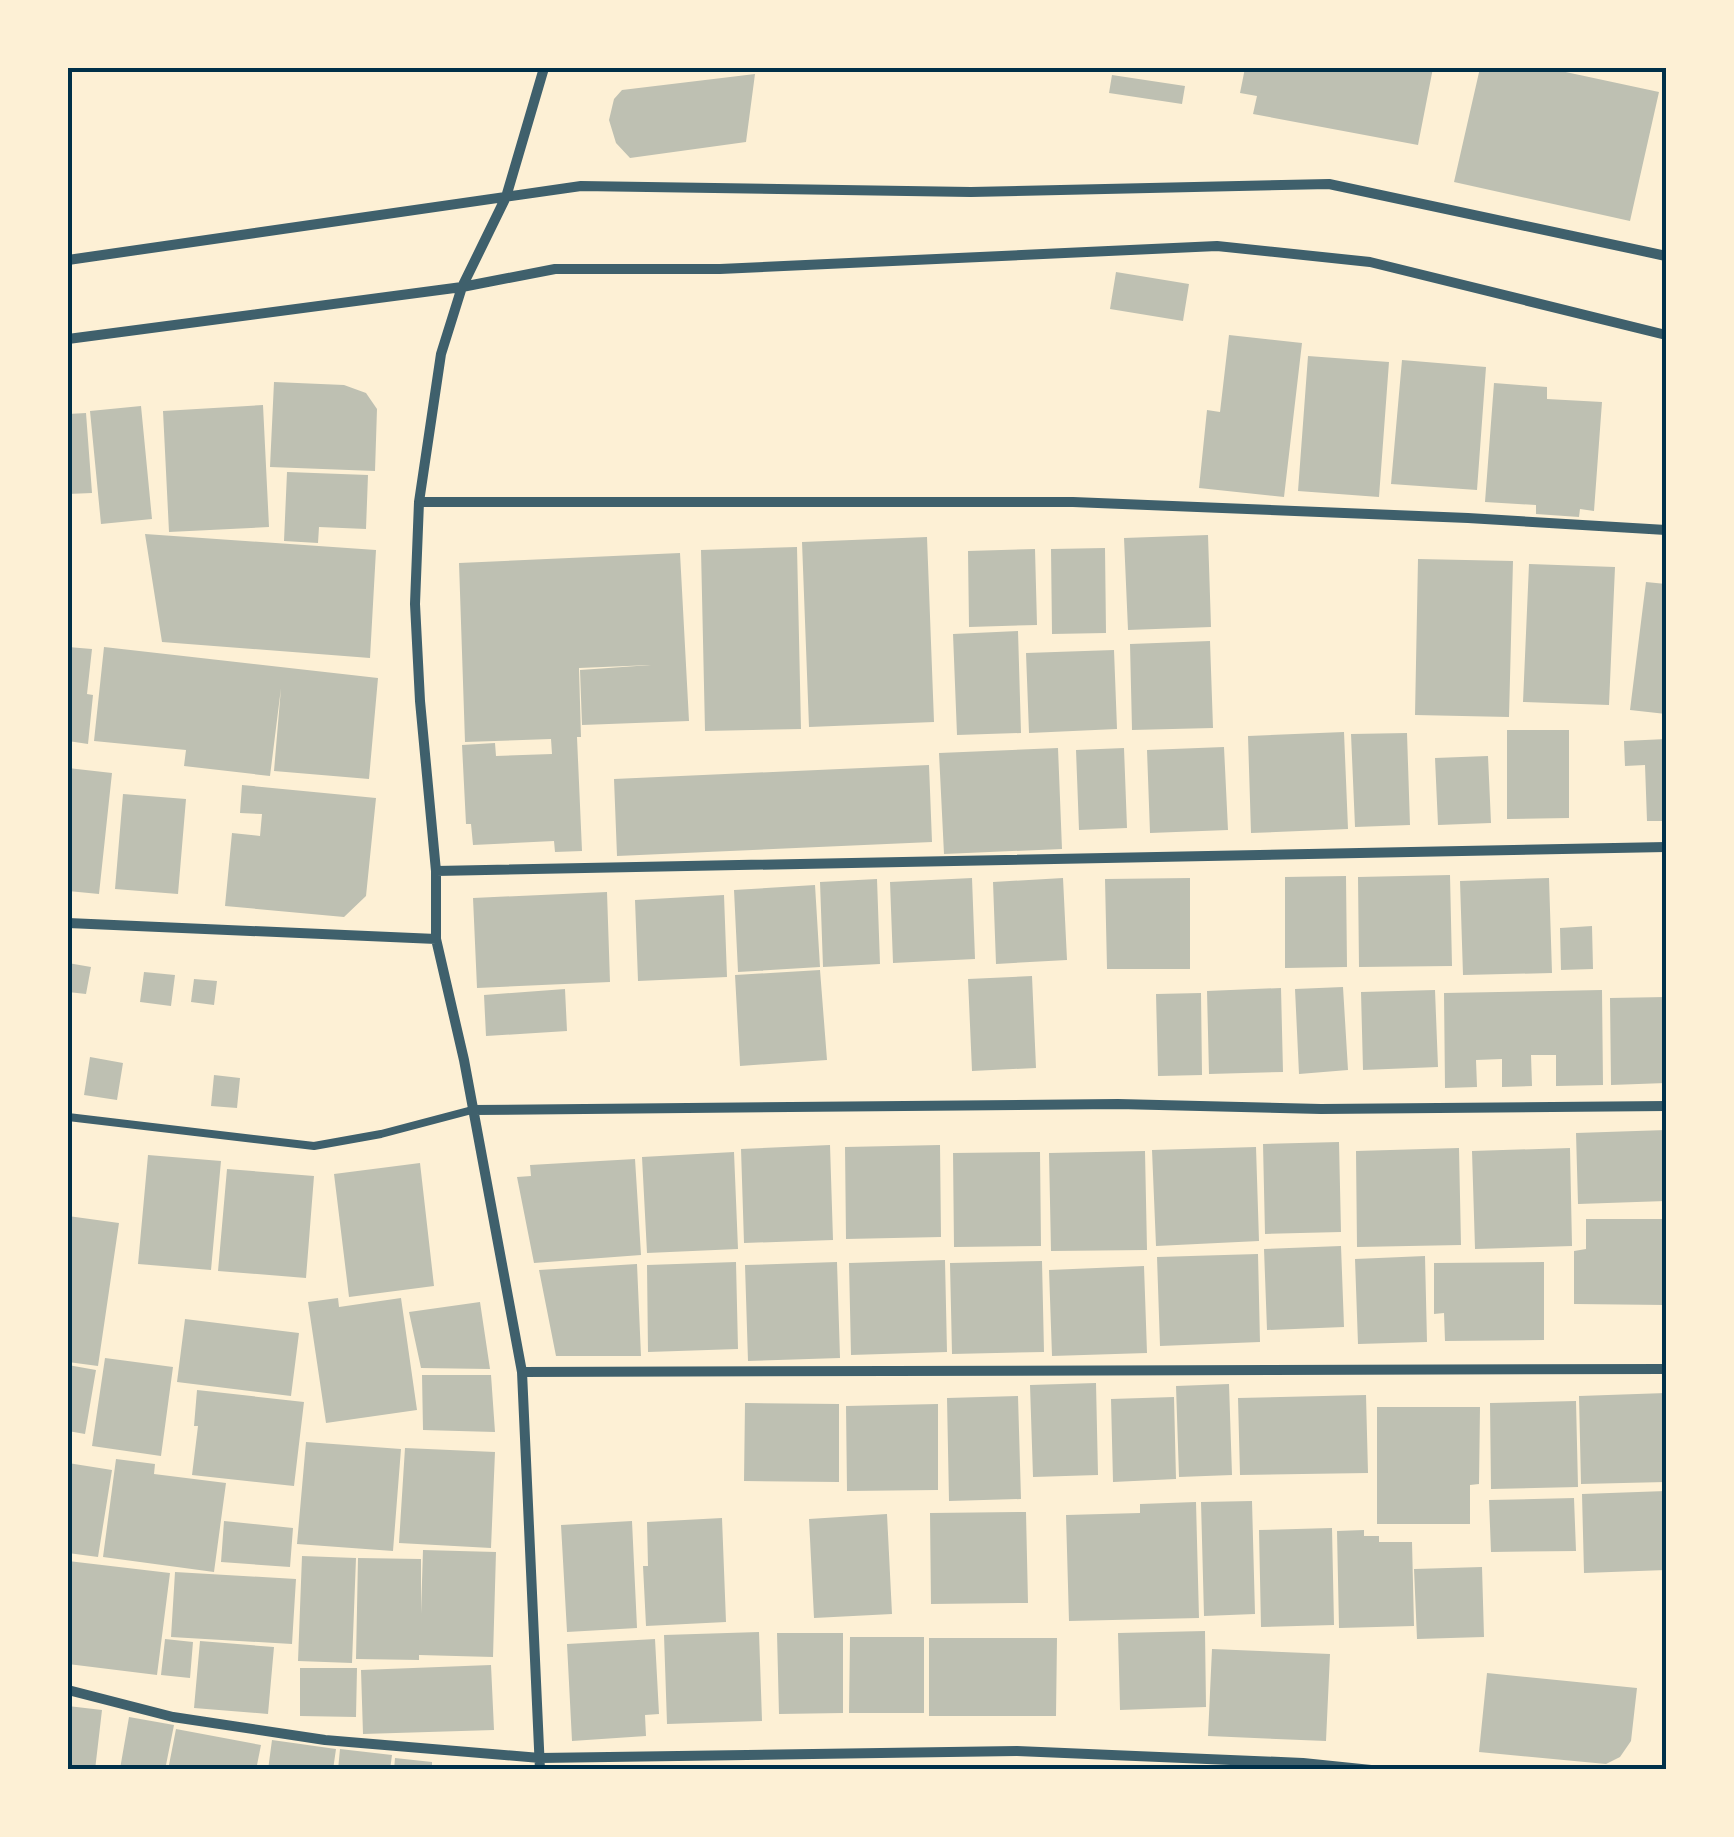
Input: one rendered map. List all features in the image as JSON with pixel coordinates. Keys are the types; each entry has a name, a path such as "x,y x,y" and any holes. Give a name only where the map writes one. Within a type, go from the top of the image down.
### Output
{"street":[{"path":"540,1764 522,1372 436,939 436,870 417,643 419,502 441,354 462,287 506,197 544,68"},
{"path":"68,260 581,186 970,192 1329,184 1666,256"},
{"path":"68,339 462,287 555,269 720,269 1217,246 1370,262 1666,335"},
{"path":"419,502 1073,502 1666,530"},
{"path":"436,870 1666,847"},
{"path":"68,924 436,939"},
{"path":"472,1110 1118,1104 1321,1109 1666,1106"},
{"path":"522,1372 1666,1369"},
{"path":"68,1690 174,1717 324,1740 540,1764 1018,1751 1303,1763 1371,1770"}],"lane":[{"path":"68,1117 314,1146 381,1134 472,1110"}],"building":[{"path":"1245,68 1433,68 1418,145 1253,114 1257,96 1240,93"},
{"path":"1480,68 1547,68 1659,92 1630,221 1454,182"},
{"path":"755,74 746,142 630,158 616,143 609,120 614,99 622,90"},
{"path":"1112,75 1185,86 1182,104 1109,93"},
{"path":"1116,272 1189,284 1183,321 1110,309"},
{"path":"1229,335 1302,343 1284,497 1199,488 1207,410 1220,412"},
{"path":"1308,356 1389,362 1379,497 1298,491"},
{"path":"1402,360 1486,367 1477,490 1391,484"},
{"path":"274,382 344,385 366,393 377,409 375,471 270,467"},
{"path":"1494,383 1547,387 1547,399 1602,402 1594,511 1580,509 1579,517 1536,514 1536,505 1485,502"},
{"path":"263,405 269,527 169,532 163,411"},
{"path":"141,406 152,519 101,524 90,411"},
{"path":"86,413 92,493 68,494 68,414"},
{"path":"287,472 368,475 366,529 319,527 318,543 284,541"},
{"path":"145,534 376,550 370,658 162,642"},
{"path":"1208,535 1211,627 1128,630 1124,538"},
{"path":"927,537 934,722 809,727 802,542"},
{"path":"797,547 801,729 705,731 701,550"},
{"path":"1105,548 1106,633 1052,634 1051,549"},
{"path":"1035,549 1037,625 969,627 968,551"},
{"path":"680,553 689,721 582,725 580,670 651,665 579,668 581,737 577,737 582,851 555,852 554,841 473,845 471,824 466,824 462,745 495,743 496,756 552,754 551,739 465,742 459,563"},
{"path":"1418,559 1513,561 1509,717 1415,715"},
{"path":"1529,564 1615,567 1609,705 1523,702"},
{"path":"1646,582 1666,584 1666,714 1630,710"},
{"path":"1018,631 1021,733 957,735 953,634"},
{"path":"1210,641 1213,728 1132,730 1130,644"},
{"path":"68,647 92,649 87,694 93,695 88,744 68,741"},
{"path":"104,647 378,678 369,779 274,771 281,688 270,776 184,766 186,750 94,741"},
{"path":"1114,650 1117,729 1029,733 1026,653"},
{"path":"1507,730 1569,730 1569,818 1507,819"},
{"path":"1344,732 1348,829 1251,833 1248,736"},
{"path":"1407,733 1410,825 1355,827 1351,734"},
{"path":"1666,739 1666,821 1647,821 1645,765 1625,766 1624,741"},
{"path":"1224,747 1228,830 1150,833 1147,750"},
{"path":"1058,748 1062,849 944,854 939,753"},
{"path":"1124,748 1127,828 1079,830 1076,750"},
{"path":"1488,756 1491,823 1438,825 1435,758"},
{"path":"929,765 932,842 617,856 614,779"},
{"path":"68,768 112,773 99,894 68,891"},
{"path":"242,785 376,798 366,896 344,917 225,906 232,833 260,836 262,814 240,813"},
{"path":"123,794 186,799 178,894 115,889"},
{"path":"1450,875 1452,966 1359,967 1358,877"},
{"path":"1346,876 1347,967 1285,968 1285,877"},
{"path":"972,878 975,959 893,963 890,882"},
{"path":"1063,878 1067,960 996,964 993,882"},
{"path":"1190,878 1190,969 1107,969 1105,879"},
{"path":"1549,878 1552,973 1463,975 1460,881"},
{"path":"877,879 880,964 823,967 820,882"},
{"path":"815,885 820,967 738,972 734,890"},
{"path":"607,892 610,982 477,988 473,898"},
{"path":"724,895 727,977 638,981 635,900"},
{"path":"1592,926 1593,969 1561,970 1560,928"},
{"path":"68,963 91,967 86,994 68,992"},
{"path":"820,970 827,1060 740,1066 735,975"},
{"path":"144,972 175,975 171,1006 140,1002"},
{"path":"1032,976 1036,1068 972,1071 968,979"},
{"path":"194,979 217,981 214,1005 191,1002"},
{"path":"1343,987 1348,1070 1299,1074 1295,989"},
{"path":"1281,988 1283,1072 1209,1074 1207,991"},
{"path":"565,989 567,1031 486,1036 484,995"},
{"path":"1435,990 1438,1067 1363,1070 1361,992"},
{"path":"1602,990 1603,1085 1556,1086 1556,1055 1531,1055 1532,1086 1502,1087 1502,1059 1476,1060 1477,1087 1445,1088 1444,993"},
{"path":"1201,993 1202,1075 1158,1076 1156,994"},
{"path":"1666,997 1666,1083 1611,1085 1610,998"},
{"path":"90,1057 123,1063 117,1100 84,1095"},
{"path":"214,1075 240,1078 237,1108 211,1106"},
{"path":"1666,1130 1666,1201 1578,1204 1576,1133"},
{"path":"1339,1142 1341,1232 1265,1234 1263,1144"},
{"path":"830,1145 833,1240 744,1243 741,1149"},
{"path":"940,1145 941,1237 846,1239 845,1147"},
{"path":"1256,1147 1259,1241 1156,1246 1152,1150"},
{"path":"1459,1148 1461,1245 1357,1247 1356,1151"},
{"path":"1570,1148 1572,1246 1475,1249 1472,1151"},
{"path":"1145,1151 1147,1250 1051,1251 1049,1153"},
{"path":"734,1152 738,1249 647,1253 642,1157"},
{"path":"1040,1152 1041,1246 954,1247 953,1153"},
{"path":"148,1155 221,1161 211,1270 138,1264"},
{"path":"635,1159 641,1255 534,1263 517,1177 531,1176 530,1165"},
{"path":"420,1163 434,1286 349,1297 334,1174"},
{"path":"227,1169 314,1176 306,1278 218,1271"},
{"path":"68,1216 119,1223 98,1366 68,1362"},
{"path":"1586,1219 1666,1219 1666,1305 1574,1304 1574,1251 1586,1249"},
{"path":"1341,1246 1344,1327 1267,1330 1264,1249"},
{"path":"1258,1254 1260,1342 1160,1346 1157,1257"},
{"path":"1425,1256 1427,1342 1358,1344 1355,1259"},
{"path":"945,1260 947,1352 851,1355 849,1263"},
{"path":"1042,1261 1044,1352 952,1354 950,1263"},
{"path":"736,1262 738,1349 648,1352 647,1265"},
{"path":"837,1262 840,1358 748,1361 745,1265"},
{"path":"1544,1262 1544,1340 1445,1341 1444,1313 1434,1314 1434,1263"},
{"path":"637,1264 641,1356 556,1356 539,1270"},
{"path":"1144,1266 1147,1353 1052,1356 1049,1270"},
{"path":"338,1298 339,1307 401,1298 417,1410 326,1423 308,1302"},
{"path":"480,1302 490,1369 421,1368 409,1312"},
{"path":"185,1319 299,1333 291,1396 177,1382"},
{"path":"105,1358 173,1367 161,1456 92,1446"},
{"path":"68,1365 96,1370 85,1434 68,1431"},
{"path":"422,1375 491,1375 495,1432 423,1430"},
{"path":"1096,1383 1098,1475 1033,1477 1030,1385"},
{"path":"1229,1384 1232,1475 1179,1477 1176,1386"},
{"path":"197,1390 304,1402 294,1486 192,1475 198,1426 194,1426"},
{"path":"1666,1393 1666,1482 1581,1484 1579,1396"},
{"path":"1366,1395 1368,1473 1240,1475 1238,1398"},
{"path":"1018,1396 1021,1499 949,1501 947,1398"},
{"path":"1174,1397 1176,1479 1113,1482 1111,1399"},
{"path":"1576,1401 1578,1487 1491,1489 1490,1403"},
{"path":"745,1403 839,1404 839,1482 744,1481"},
{"path":"938,1404 938,1490 847,1491 846,1406"},
{"path":"1377,1407 1480,1407 1479,1484 1470,1485 1470,1524 1377,1524"},
{"path":"306,1442 401,1449 393,1551 297,1544"},
{"path":"405,1448 495,1452 491,1548 399,1543"},
{"path":"116,1459 155,1464 154,1474 226,1483 214,1572 103,1557"},
{"path":"68,1463 112,1470 98,1557 68,1553"},
{"path":"1666,1491 1666,1570 1584,1573 1582,1494"},
{"path":"1574,1498 1576,1551 1491,1552 1489,1500"},
{"path":"1252,1501 1255,1614 1204,1616 1201,1502"},
{"path":"1196,1502 1199,1618 1069,1621 1066,1515 1140,1513 1140,1504"},
{"path":"1026,1512 1028,1603 931,1604 930,1513"},
{"path":"887,1514 892,1614 814,1618 809,1519"},
{"path":"722,1518 726,1622 646,1626 643,1566 648,1566 647,1522"},
{"path":"224,1521 293,1528 290,1567 221,1562"},
{"path":"632,1521 637,1628 567,1632 561,1525"},
{"path":"1332,1528 1334,1625 1261,1627 1259,1530"},
{"path":"1364,1530 1364,1536 1379,1536 1379,1542 1412,1542 1414,1626 1339,1628 1337,1531"},
{"path":"423,1550 496,1552 493,1657 419,1655 419,1660 356,1659 358,1558 421,1559 421,1614"},
{"path":"302,1556 356,1558 352,1663 298,1661"},
{"path":"68,1561 170,1573 157,1675 68,1664"},
{"path":"1482,1567 1484,1637 1417,1639 1414,1569"},
{"path":"175,1572 296,1579 292,1644 171,1637"},
{"path":"1205,1631 1206,1707 1120,1710 1118,1633"},
{"path":"759,1632 762,1721 667,1724 664,1635"},
{"path":"777,1633 843,1633 843,1713 779,1714"},
{"path":"850,1637 924,1637 924,1713 849,1713"},
{"path":"929,1638 1057,1638 1056,1716 929,1716"},
{"path":"165,1639 193,1642 190,1678 161,1675"},
{"path":"655,1639 659,1714 645,1715 646,1736 572,1741 567,1644"},
{"path":"200,1641 274,1647 268,1714 194,1708"},
{"path":"1212,1649 1330,1654 1326,1741 1208,1736"},
{"path":"491,1665 494,1730 363,1734 361,1670"},
{"path":"300,1668 357,1668 356,1717 300,1716"},
{"path":"1487,1673 1637,1688 1631,1741 1620,1757 1606,1764 1479,1752"},
{"path":"68,1706 102,1710 95,1770 68,1770"},
{"path":"129,1717 174,1725 165,1770 120,1769"},
{"path":"176,1729 261,1745 256,1770 168,1770"},
{"path":"272,1740 336,1749 333,1770 268,1770"},
{"path":"340,1749 392,1755 390,1770 338,1770"},
{"path":"395,1758 432,1762 432,1770 394,1770"}]}
